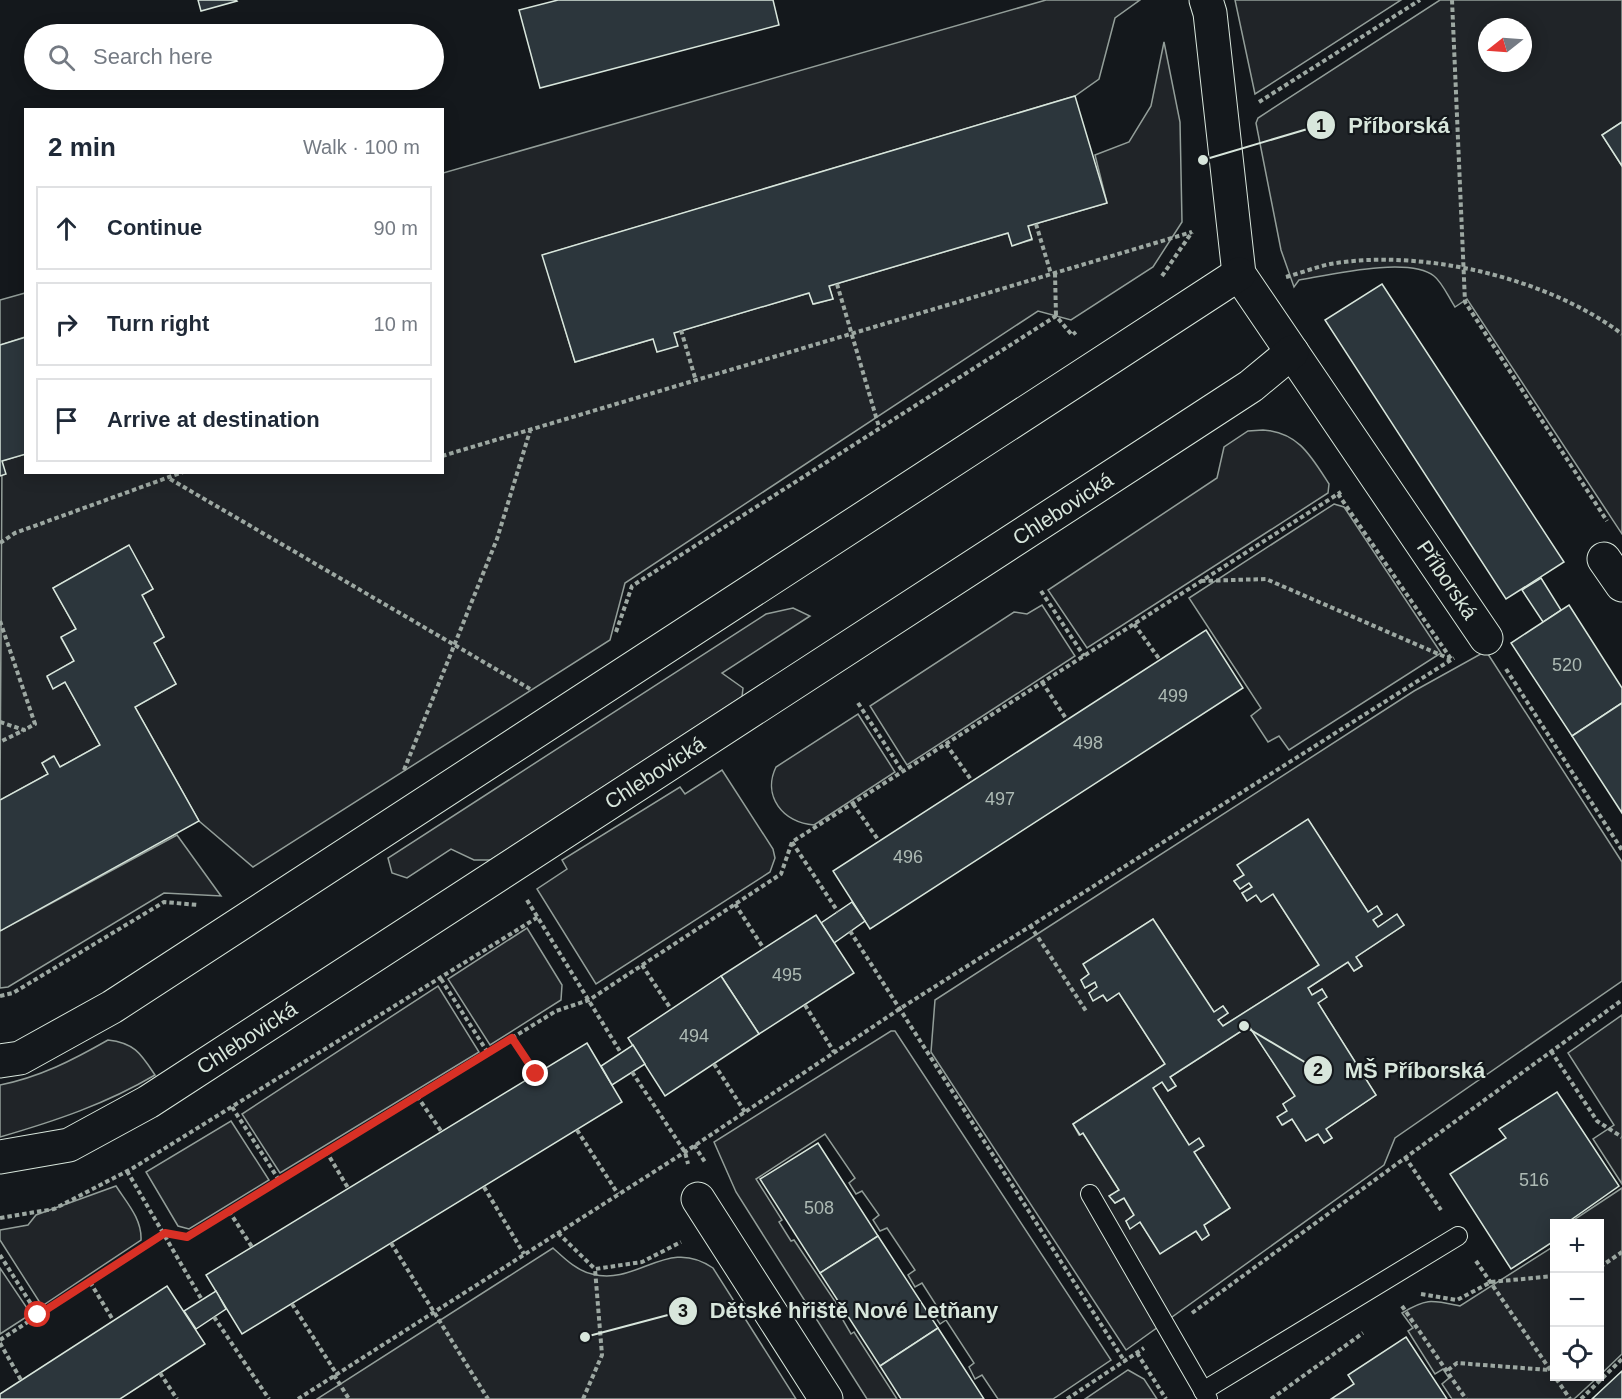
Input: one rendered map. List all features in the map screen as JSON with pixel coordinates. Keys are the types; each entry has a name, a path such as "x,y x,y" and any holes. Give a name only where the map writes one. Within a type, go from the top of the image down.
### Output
{"street":[{"name":"Příborská","path":"1206,0 1210,13 1239,274 1486,638"},
{"path":"0,1061 20,1058 112,1007 1239,274"},
{"name":"Chlebovická","path":"0,1157 69,1145 148,1102 1251,386 1292,352"},
{"path":"706,1213 826,1399"}],"lane":[{"path":"1090,1194 1206,1395 1458,1236"}],"path":[{"path":"1256,104 1420,0"},
{"path":"1452,0 1465,302 1610,525"},
{"path":"1036,224 1053,274 1056,316 1072,335 1081,329"},
{"path":"444,455 1192,232 1163,276 1154,282"},
{"path":"1280,279 1330,264 1382,260 1463,268 1530,284 1599,317 1622,334"},
{"path":"837,284 879,427"},
{"path":"613,642 632,586 1056,316"},
{"path":"681,330 696,381"},
{"path":"412,769 402,775 496,539 530,431"},
{"path":"21,1380 0,1342 38,1315 165,1233 187,1237 556,1011 589,1000 781,874 792,842 1372,472"},
{"path":"0,543 15,533 179,474"},
{"path":"170,479 536,692 526,698"},
{"path":"1338,494 1451,660"},
{"path":"1200,581 1266,579 1451,660"},
{"path":"1041,591 1084,656"},
{"path":"0,621 35,724 0,742"},
{"path":"1134,624 1160,660"},
{"path":"298,1399 685,1152 1030,925 1486,638 1622,850"},
{"path":"1042,682 1067,720"},
{"path":"858,704 903,772"},
{"path":"0,722 24,730"},
{"path":"946,744 972,781"},
{"path":"853,804 879,841"},
{"path":"792,842 838,912"},
{"path":"526,897 621,1053"},
{"path":"0,996 13,993 164,902 199,905"},
{"path":"735,904 765,949"},
{"path":"0,1218 54,1209 127,1171 538,917"},
{"path":"1030,925 1086,1011"},
{"path":"850,931 1125,1362"},
{"path":"642,965 671,1009"},
{"path":"441,979 488,1053"},
{"path":"1068,1399 1125,1362 1622,1000"},
{"path":"805,1005 834,1052"},
{"path":"512,1038 536,1074"},
{"path":"1551,1050 1597,1121 1622,1137"},
{"path":"714,1064 745,1112"},
{"path":"595,1269 642,1262 706,1213 685,1152 632,1072"},
{"path":"417,1096 441,1131"},
{"path":"232,1107 279,1180"},
{"path":"578,1130 618,1194"},
{"path":"326,1151 348,1188"},
{"path":"1405,1157 1550,1370"},
{"path":"127,1171 202,1300"},
{"path":"484,1186 524,1254"},
{"path":"229,1211 252,1247"},
{"path":"558,1233 595,1269 602,1355 584,1399"},
{"path":"391,1243 488,1399"},
{"path":"1604,1264 1622,1251"},
{"path":"0,1255 38,1315"},
{"path":"1392,1312 1421,1294 1457,1300 1491,1282 1550,1276"},
{"path":"90,1282 113,1320"},
{"path":"292,1304 349,1399"},
{"path":"1401,1305 1466,1399"},
{"path":"214,1317 269,1399"},
{"path":"1271,1399 1364,1332"},
{"path":"1137,1353 1166,1399"},
{"path":"1581,1399 1622,1359"},
{"path":"1448,1370 1457,1363 1550,1370"},
{"path":"160,1373 177,1399"},
{"path":"1558,1381 1570,1399"}],"shaded area":[{"path":"1046,0 1140,0 1115,18 1099,79 1075,96 543,255 575,362 809,293 814,304 833,299 829,286 1008,233 1012,245 1032,240 1028,226 1107,203 1095,155 1129,142 1151,106 1164,42 1180,122 1182,222 1153,267 1071,320 1038,311 625,583 610,640 253,867 199,821 135,707 176,684 154,643 164,637 142,595 153,589 128,546 53,588 76,629 61,638 74,661 47,677 53,688 65,682 100,745 60,767 53,756 42,763 48,774 0,800 2,461 24,454 24,474 444,474 444,173"},
{"path":"1235,0 1401,0 1255,94"},
{"path":"1440,0 1622,0 1622,122 1602,135 1622,166 1622,534 1467,299 1455,307 1443,286 1434,276 1422,270 1407,267 1329,274 1299,280 1294,287 1281,250 1256,123 1258,118"},
{"path":"24,293 24,337 0,345 0,300"},
{"path":"1263,430 1286,435 1302,447 1329,484 1328,493 1087,648 1048,590 1217,478 1224,447 1248,431"},
{"path":"1334,504 1344,507 1441,653 1289,750 1279,736 1268,742 1251,716 1261,708 1189,598"},
{"path":"1042,605 1075,656 907,765 870,706 1014,612 1027,614"},
{"path":"793,608 810,616 722,673 743,688 742,697 491,860 474,860 451,849 407,878 392,873 388,858 766,614"},
{"path":"1486,651 1622,862 1622,981 1395,1138 1384,1165 1126,1350 931,1052 935,1000 1414,691","holes":["1308,820 1368,912 1377,906 1382,914 1373,920 1378,927 1396,915 1404,925 1356,957 1362,966 1354,971 1348,962 1308,988 1312,995 1322,989 1326,997 1318,1003 1376,1095 1326,1129 1332,1138 1324,1143 1318,1134 1306,1141 1292,1119 1283,1125 1278,1117 1287,1111 1283,1104 1295,1096 1249,1026 1170,1077 1176,1086 1168,1091 1162,1082 1153,1088 1189,1145 1198,1139 1203,1146 1194,1152 1230,1208 1204,1225 1209,1235 1202,1240 1196,1231 1160,1253 1140,1222 1130,1228 1126,1221 1134,1215 1124,1198 1115,1203 1110,1196 1119,1190 1083,1133 1079,1135 1073,1124 1165,1064 1119,993 1107,1001 1103,995 1093,1000 1089,993 1097,987 1095,982 1085,988 1081,980 1089,974 1084,964 1153,919 1214,1012 1223,1006 1228,1013 1218,1020 1223,1026 1319,965 1273,894 1256,895 1247,901 1242,893 1252,887 1249,883 1240,889 1234,881 1244,875 1238,865"]},
{"path":"858,714 895,772 814,825 793,819 778,806 774,798 772,778 776,767"},
{"path":"722,770 773,849 775,858 770,872 596,984 537,889 567,869 562,860 680,787 685,794"},
{"path":"177,835 221,896 164,893 8,987 0,988 0,931"},
{"path":"527,928 562,985 561,1000 490,1045 448,979"},
{"path":"438,986 479,1052 280,1173 242,1114"},
{"path":"1622,1015 1622,1184 1593,1139 1614,1125 1568,1053"},
{"path":"891,1031 895,1031 1111,1360 1053,1399 998,1399 982,1375 975,1379 969,1367 974,1363 946,1320 940,1324 932,1312 938,1308 922,1283 915,1287 908,1275 915,1270 887,1228 880,1231 873,1220 879,1215 862,1191 856,1194 849,1183 855,1178 825,1134 756,1179 782,1220 779,1222 791,1241 794,1240 842,1312 840,1315 851,1334 854,1332 897,1399 867,1399 736,1192 714,1142"},
{"path":"108,1040 131,1047 146,1061 155,1075 118,1095 80,1111 0,1137 0,1085 56,1067"},
{"path":"231,1121 269,1180 189,1229 178,1226 146,1172"},
{"path":"116,1186 136,1218 141,1240 42,1306 0,1240 0,1230 28,1225 36,1215"},
{"path":"1622,1188 1622,1354 1604,1371 1604,1219 1575,1219"},
{"path":"553,1248 576,1267 592,1274 609,1276 624,1274 667,1259 681,1257 696,1260 713,1268 796,1399 317,1399"},
{"path":"1550,1249 1550,1381 1594,1381 1574,1399 1452,1399 1442,1384 1449,1378 1443,1369 1435,1374 1408,1331 1413,1328 1402,1313 1429,1302 1460,1306"},
{"path":"0,1268 31,1314 0,1334"},
{"path":"1128,1370 1144,1379 1157,1399 1085,1399"}],"building":[{"path":"198,0 236,0 237,1 201,11"},
{"path":"558,0 773,0 779,25 540,88 519,10"},
{"path":"1075,96 1107,203 1028,226 1032,239 1012,246 1008,233 829,286 833,299 813,304 809,293 674,333 678,346 657,352 653,339 575,362 542,255"},
{"path":"1622,122 1622,166 1602,135"},
{"path":"1382,284 1564,562 1506,599 1325,320"},
{"path":"24,338 24,455 2,461 6,474 0,476 0,345"},
{"path":"129,545 153,589 142,595 164,637 154,643 176,684 135,707 199,821 0,931 0,800 48,774 42,763 54,756 60,767 100,745 65,682 53,689 47,676 74,661 61,637 76,629 53,588"},
{"path":"1541,578 1561,610 1543,622 1522,590"},
{"path":"1569,605 1622,688 1622,703 1572,736 1511,643"},
{"path":"1206,630 1243,688 870,929 833,871"},
{"path":"1622,703 1622,813 1572,736"},
{"path":"1308,819 1368,912 1377,906 1382,914 1373,920 1378,927 1397,914 1404,925 1356,957 1362,966 1354,971 1348,962 1308,988 1312,995 1322,989 1327,997 1318,1003 1376,1095 1326,1129 1332,1138 1324,1143 1318,1134 1306,1141 1292,1119 1282,1125 1277,1117 1287,1111 1283,1104 1295,1096 1249,1026 1170,1077 1176,1086 1168,1091 1162,1082 1153,1088 1189,1145 1199,1138 1204,1146 1194,1152 1230,1208 1204,1225 1209,1235 1202,1240 1196,1231 1160,1254 1140,1222 1130,1229 1126,1221 1134,1215 1124,1198 1115,1203 1109,1196 1119,1190 1083,1133 1080,1135 1073,1124 1165,1064 1119,993 1107,1001 1103,995 1093,1001 1089,993 1097,987 1095,982 1085,988 1081,980 1089,974 1083,964 1153,919 1214,1012 1223,1006 1228,1013 1218,1020 1223,1026 1319,965 1273,894 1261,902 1256,895 1247,901 1242,893 1252,887 1249,883 1240,889 1234,881 1244,875 1237,865"},
{"path":"852,902 865,921 834,943 821,923"},
{"path":"816,915 854,973 759,1034 721,976"},
{"path":"721,976 759,1034 665,1096 628,1038"},
{"path":"587,1043 622,1102 242,1334 206,1275"},
{"path":"633,1045 645,1064 612,1085 601,1066"},
{"path":"1557,1092 1619,1186 1572,1219 1550,1219 1550,1244 1511,1269 1450,1174 1506,1138 1499,1129"},
{"path":"818,1143 878,1236 820,1273 760,1179"},
{"path":"878,1236 938,1328 880,1366 820,1273"},
{"path":"167,1286 205,1344 120,1399 0,1399 0,1394"},
{"path":"216,1291 226,1309 196,1329 184,1311"},
{"path":"938,1328 984,1399 901,1399 880,1366"},
{"path":"1406,1337 1447,1399 1331,1399 1354,1384 1348,1375"},
{"path":"1622,1371 1622,1399 1592,1399"}],"place":[{"name":"Příborská","path":"1203,160"},
{"name":"MŠ Příborská","path":"1244,1026"},
{"name":"Dětské hřiště Nové Letňany","path":"585,1337"}],"route":[{"path":"38,1315 165,1233 187,1237 512,1038 536,1074"}]}
